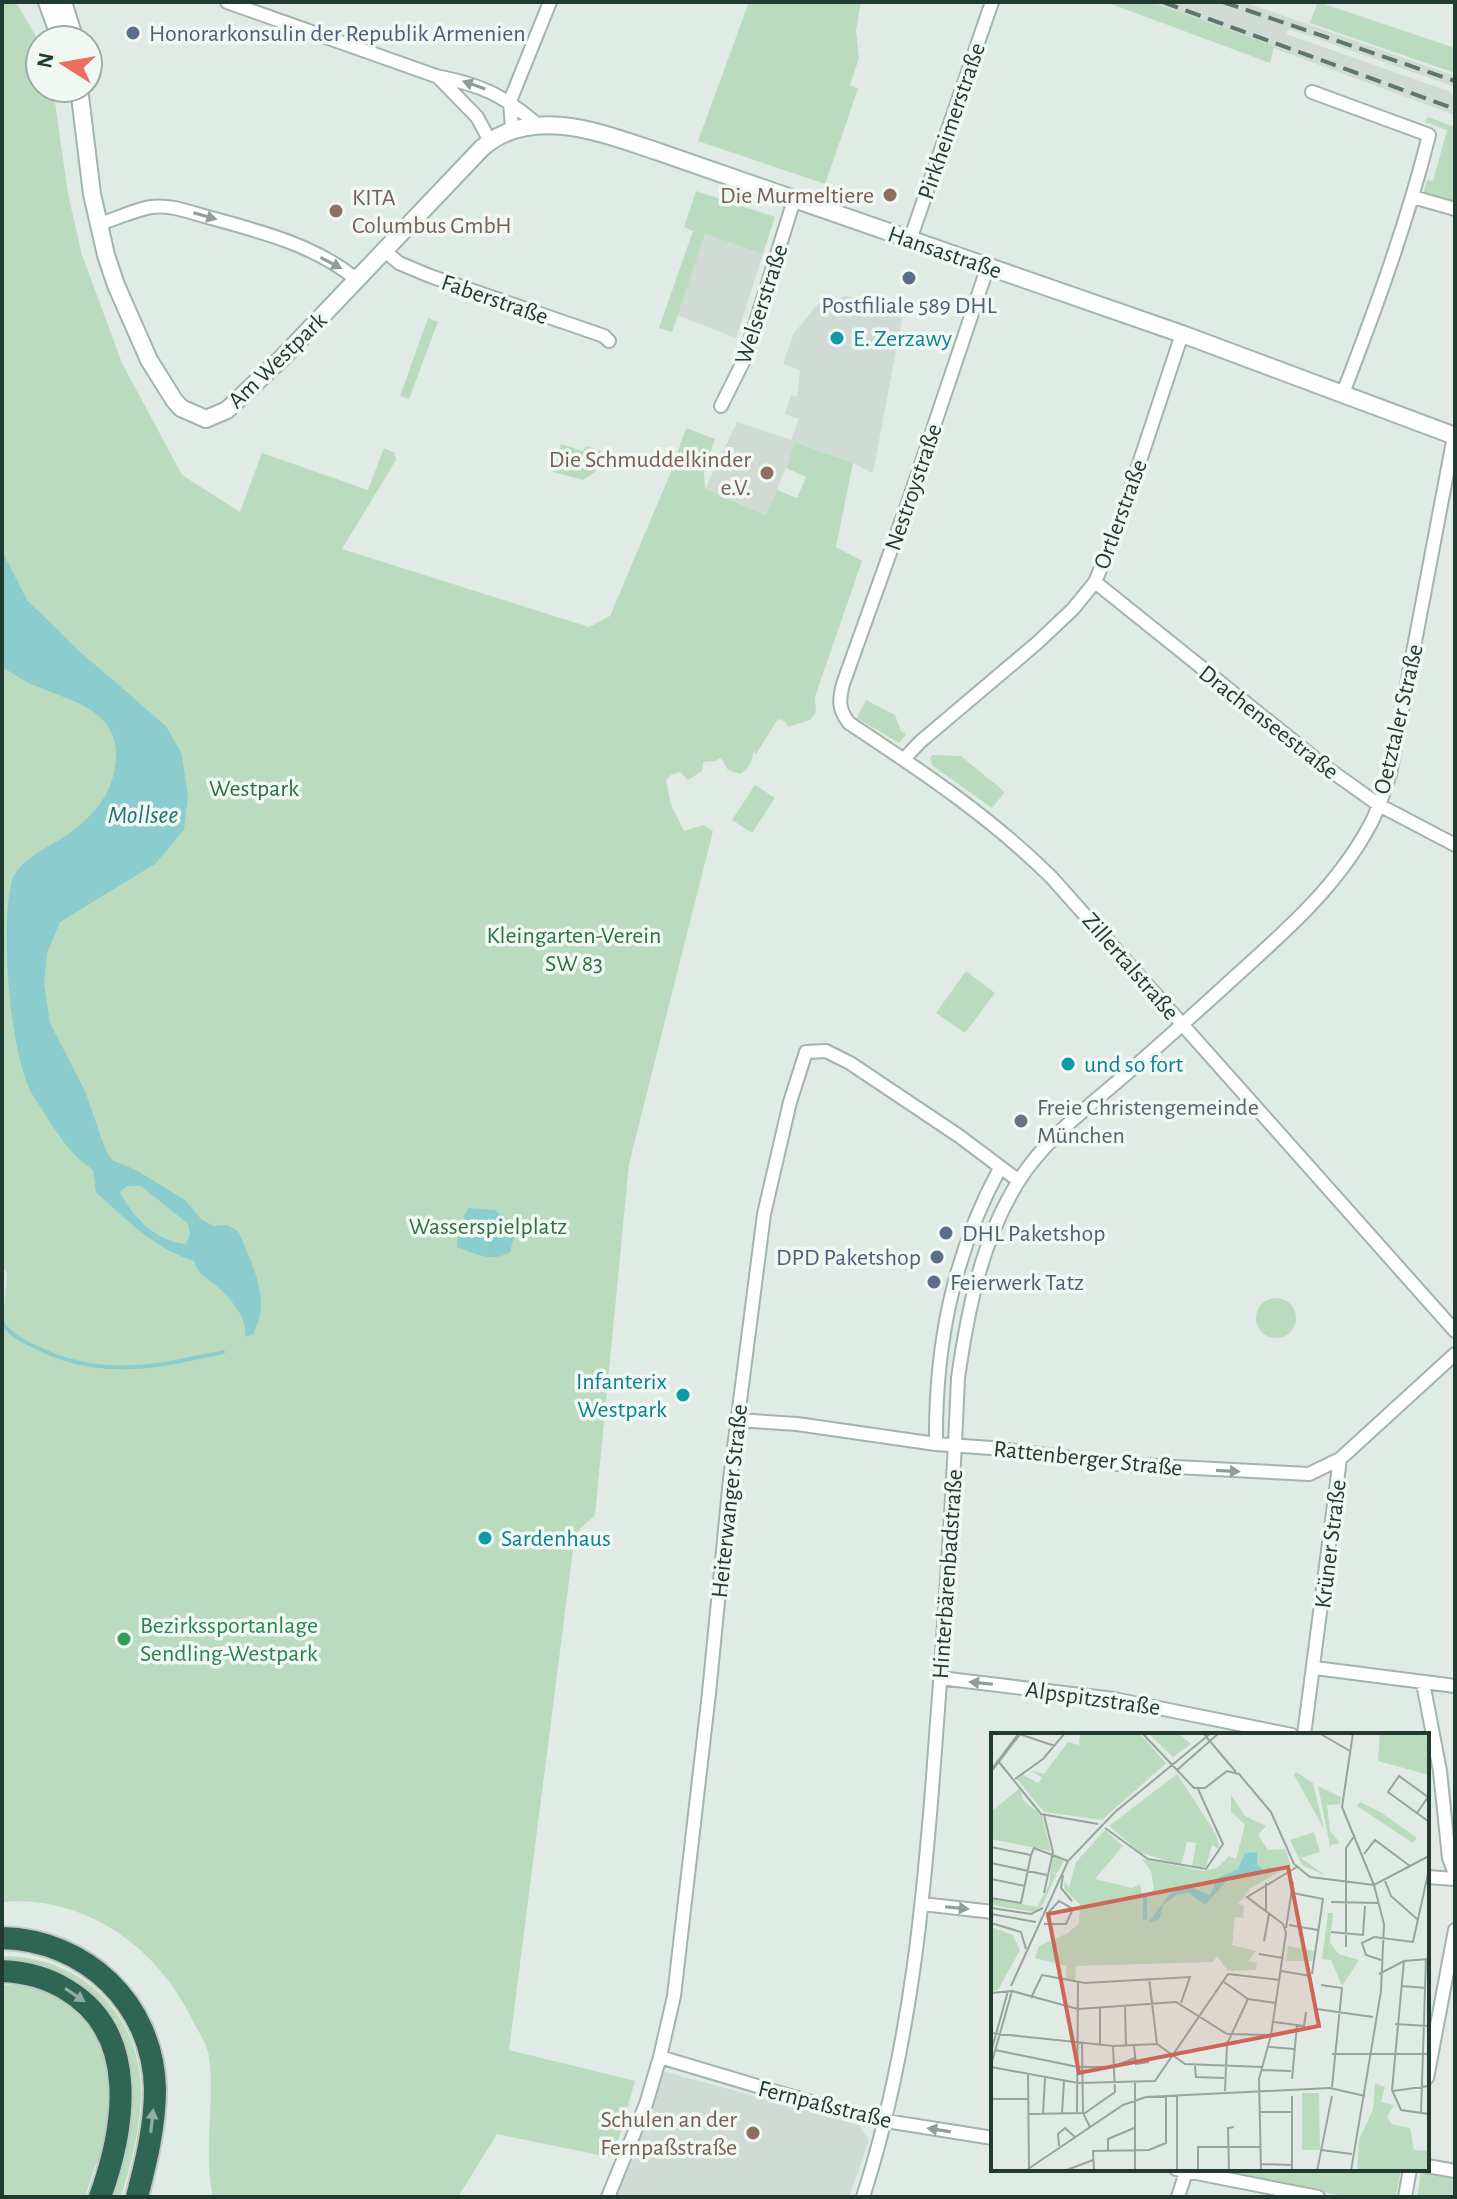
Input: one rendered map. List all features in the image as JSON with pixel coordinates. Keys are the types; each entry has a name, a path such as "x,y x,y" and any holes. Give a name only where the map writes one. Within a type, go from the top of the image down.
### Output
{"highway":[{"path":"2,1938 41,1942 93,1966 134,2013 151,2059 155,2088 152,2125 137,2197"},
{"path":"2,1971 45,1979 77,1996 90,2006 112,2041 120,2080 120,2110 100,2197"}],"street":[{"path":"47,2 55,24"},
{"path":"63,2 70,24"},
{"path":"512,129 510,101 550,2"},
{"name":"Pirkheimerstraße","path":"910,240 992,2"},
{"path":"232,3 436,76 497,93 538,125"},
{"path":"436,76 477,117 490,141"},
{"path":"1312,92 1429,135 1413,197 1374,314 1343,393"},
{"name":"Am Westpark","path":"80,104 99,224 116,285 149,360 181,408 206,419 227,410 283,357 490,141 512,129 538,125"},
{"name":"Hansastraße","path":"538,125 576,128 630,143 1182,334 1455,436"},
{"path":"1413,197 1455,209"},
{"name":"Welserstraße","path":"721,406 744,360 794,200"},
{"path":"99,224 152,207 178,209 258,231 304,248 342,268 357,280"},
{"name":"Faberstraße","path":"385,251 399,263 430,276 604,336 609,341"},
{"name":"Nestroystraße","path":"840,708 843,684 988,266"},
{"name":"Ortlerstraße","path":"904,759 929,734 1037,643 1073,609 1095,582 1118,527 1182,334"},
{"name":"Oetztaler Straße","path":"1182,1025 1322,895 1371,824 1390,774 1455,436"},
{"name":"Drachenseestraße","path":"1095,582 1327,768 1379,805 1455,845"},
{"name":"Zillertalstraße","path":"840,708 849,723 904,759 997,827 1027,853 1110,940 1455,1331"},
{"name":"Hinterbärenbadstraße","path":"863,2197 886,2121 900,2053 922,1904 940,1678 958,1378 967,1317 978,1273 995,1223 1019,1181 1063,1128 1182,1025"},
{"name":"Heiterwanger Straße","path":"608,2197 646,2104 660,2057 679,1960 737,1420 764,1214 790,1102 806,1052 826,1051 850,1063 959,1136 1019,1181"},
{"name":"Hinterbärenbadstraße","path":"936,1444 944,1317 964,1248 983,1199 1000,1168"},
{"name":"Krüner Straße","path":"1304,1733 1340,1459 1455,1354"},
{"name":"Rattenberger Straße","path":"737,1420 797,1424 936,1444 1118,1464 1309,1474 1340,1459"},
{"path":"1315,1668 1455,1686"},
{"name":"Alpspitzstraße","path":"940,1678 1114,1699 1283,1733"},
{"path":"1423,1683 1440,1771 1449,1858 1455,1877 1429,1877"},
{"path":"922,1904 991,1912"},
{"path":"1429,2067 1455,1930"},
{"name":"Fernpaßstraße","path":"660,2057 808,2103 886,2121 991,2138"},
{"path":"1429,2166 1455,2171"},
{"path":"1178,2197 1183,2171"},
{"path":"1188,2171 1318,2197"},
{"path":"1405,2197 1410,2171"}],"shaded area":[{"path":"1149,2 1244,2 1455,76 1453,86 1289,29 1286,34 1451,92 1455,96 1455,115"},
{"path":"705,234 763,254 736,338 677,315"},
{"path":"846,296 904,308 873,473 796,442 767,515 705,489 737,422 791,440 799,419 785,414 791,395 797,397 800,370 783,364 794,333 819,303"},
{"name":"Schulen an der Fernpaßstraße","path":"663,2071 859,2125 869,2141 849,2197 615,2197 635,2155"}],"green space":[{"name":"Westpark","path":"2,2 16,2 29,24 24,24 24,104 55,104 68,194 82,255 122,363 182,475 240,512 262,453 368,490 384,448 395,453 396,460 342,549 589,627 610,616 670,474 686,428 715,439 704,472 705,489 766,515 777,490 797,498 806,477 786,468 795,442 853,463 836,547 862,561 815,697 816,712 810,720 788,727 785,721 778,719 756,754 753,751 748,767 740,774 728,770 721,758 703,762 702,771 688,780 680,772 666,780 671,805 684,831 703,825 713,831 629,1164 595,1515 575,1534 509,2050 635,2081 613,2158 497,2134 458,2197 213,2197 209,2162 209,2057 177,1993 138,1948 89,1917 62,1907 33,1902 2,1902 2,1331 7,1274 2,1266"},
{"path":"749,2 861,2 856,30 859,58 850,85 858,89 825,184 698,141"},
{"path":"1106,2 1149,2 1274,46 1270,63"},
{"path":"1318,2 1455,48 1455,73 1310,23"},
{"path":"1428,117 1455,127 1455,206 1423,196 1427,180 1433,181 1447,130 1425,122"},
{"path":"696,191 775,217 763,254 705,234 672,332 659,328 693,231 684,227"},
{"path":"428,318 438,322 409,399 400,396"},
{"path":"561,444 583,451 586,446 602,451 595,472 583,480 553,472"},
{"path":"866,700 895,715 901,731 906,734 899,743 857,718"},
{"path":"932,755 961,756 1005,792 992,808 933,766"},
{"path":"755,785 775,798 752,833 732,820"},
{"path":"966,971 995,993 965,1033 936,1013"},
{"path":"1276,1298 1290,1304 1296,1318 1290,1332 1276,1338 1262,1332 1256,1318 1262,1304"},
{"path":"2,1956 57,1966 81,1979 102,1995 131,2039 141,2095 134,2147 121,2197 112,2197 125,2147 132,2094 128,2060 115,2024 2,1966"},
{"path":"2,1985 36,1986 73,2004 96,2030 109,2067 111,2112 104,2152 95,2166 85,2197 2,2196"},
{"path":"1214,2171 1401,2171 1396,2197 1350,2197"},
{"path":"1421,2172 1455,2178 1455,2197 1417,2197"}],"water":[{"name":"Mollsee","path":"2,551 27,600 78,650 166,726 181,752 188,795 184,830 155,864 60,922 47,953 44,984 50,1023 85,1091 112,1160 136,1170 185,1200 201,1219 213,1226 227,1225 238,1231 258,1282 261,1308 253,1334 245,1337 244,1324 238,1311 224,1293 201,1273 194,1261 153,1241 96,1192 93,1170 72,1152 56,1132 32,1093 23,1070 12,1016 7,955 8,900 12,880 29,859 67,835 96,808 111,783 116,752 113,735 104,721 92,711 28,683 2,667","holes":["127,1186 141,1186 188,1224 190,1234 186,1244 155,1233 132,1211 120,1192"]},
{"path":"468,1208 495,1210 507,1220 514,1237 510,1252 490,1257 457,1247 459,1227"}],"waterway":[{"path":"2,1323 15,1336 42,1350 61,1358 100,1366 159,1365 223,1352"}],"railway":[{"path":"1163,2 1455,109"},
{"path":"1223,2 1455,81"}],"place":[{"name":"Honorarkonsulin der Republik Armenien","path":"133,33"},
{"name":"Die Murmeltiere","path":"890,195"},
{"name":"KITA Columbus GmbH","path":"336,211"},
{"name":"Postfiliale 589 DHL","path":"909,278"},
{"name":"E. Zerzawy","path":"837,338"},
{"name":"Die Schmuddelkinder e.V.","path":"767,473"},
{"name":"und so fort","path":"1068,1064"},
{"name":"Freie Christengemeinde München","path":"1021,1121"},
{"name":"DHL Paketshop","path":"946,1233"},
{"name":"DPD Paketshop","path":"937,1257"},
{"name":"Feierwerk Tatz","path":"934,1282"},
{"name":"Infanterix Westpark","path":"683,1395"},
{"name":"Sardenhaus","path":"485,1538"},
{"name":"Bezirkssportanlage Sendling-Westpark","path":"124,1639"},
{"name":"Schulen an der Fernpaßstraße","path":"753,2133"}],"park label":[{"name":"Kleingarten-Verein SW 83","path":"574,949"},
{"name":"Wasserspielplatz","path":"488,1226"}]}
